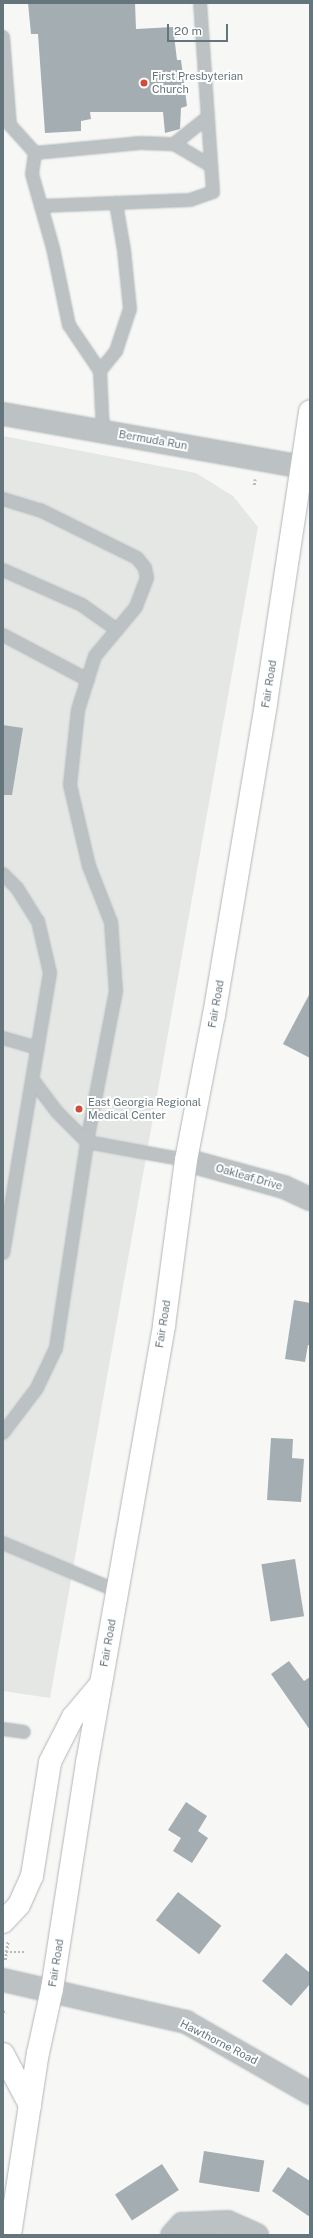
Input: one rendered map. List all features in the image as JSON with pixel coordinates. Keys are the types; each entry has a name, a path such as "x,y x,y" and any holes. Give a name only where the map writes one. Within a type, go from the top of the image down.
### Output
{"main road":[{"name":"Fair Road","path":"10,2235 30,2105 52,1989 100,1684 164,1325 186,1160 214,1015 306,467 310,411"},
{"path":"6,1929 32,1876 50,1762 73,1717 100,1684"},
{"path":"3,2054 30,2105"}],"street":[{"name":"Bermuda Run","path":"3,414 306,467"},
{"name":"Oakleaf Drive","path":"186,1160 284,1187 310,1199"},
{"name":"Hawthorne Road","path":"4,1971 52,1989 186,2022 310,2092"},
{"path":"172,2235 182,2224 228,2222 258,2235"}],"lane":[{"path":"41,206 190,200 213,192 200,3"},
{"path":"3,37 10,125 35,153 32,174 70,325 100,372 103,432"},
{"path":"174,144 208,117"},
{"path":"35,153 141,143 174,144 211,166"},
{"path":"100,372 116,352 130,309 124,250 116,203"},
{"path":"3,499 40,510 137,558 142,562 147,578 136,607 96,656 78,710 70,785 89,866 111,922 116,992 87,1142 56,1348 36,1388 3,1433"},
{"path":"3,570 82,605 117,630"},
{"path":"3,636 88,680"},
{"path":"3,874 18,888 38,921 50,973 34,1081 3,1253"},
{"path":"3,1038 38,1048"},
{"path":"34,1081 57,1112 87,1142 186,1160"},
{"path":"3,1543 117,1591"},
{"path":"3,1729 24,1732"}],"path":[{"path":"4,1971 6,1929"},
{"path":"6,1952 24,1952"},
{"path":"3,2011 7,2013"}],"shaded area":[{"name":"East Georgia Regional Medical Center","path":"3,436 196,473 233,496 258,527 50,1698 3,1691"}],"building":[{"name":"First Presbyterian Church","path":"28,3 135,3 136,29 173,27 177,60 181,60 187,106 181,108 180,129 165,133 163,112 90,112 91,119 81,121 81,131 45,133 38,34 31,34"},
{"path":"3,725 23,728 12,795 3,795"},
{"path":"310,993 310,1058 283,1044"},
{"path":"294,1300 310,1303 310,1345 308,1345 305,1362 285,1359"},
{"path":"271,1438 293,1439 292,1458 304,1459 301,1502 267,1500"},
{"path":"295,1559 304,1616 270,1622 261,1564"},
{"path":"289,1661 304,1681 310,1677 310,1730 271,1674"},
{"path":"186,1802 207,1816 198,1831 208,1838 192,1863 173,1851 181,1838 168,1830"},
{"path":"178,1892 221,1926 199,1954 156,1920"},
{"path":"286,1953 310,1973 310,1984 291,2006 262,1981"},
{"path":"204,2151 264,2161 259,2192 199,2183"},
{"path":"162,2164 179,2190 132,2220 115,2194"},
{"path":"288,2167 310,2181 310,2217 272,2191"}],"place":[{"name":"First Presbyterian Church","path":"144,83"},
{"name":"East Georgia Regional Medical Center","path":"79,1109"}]}
